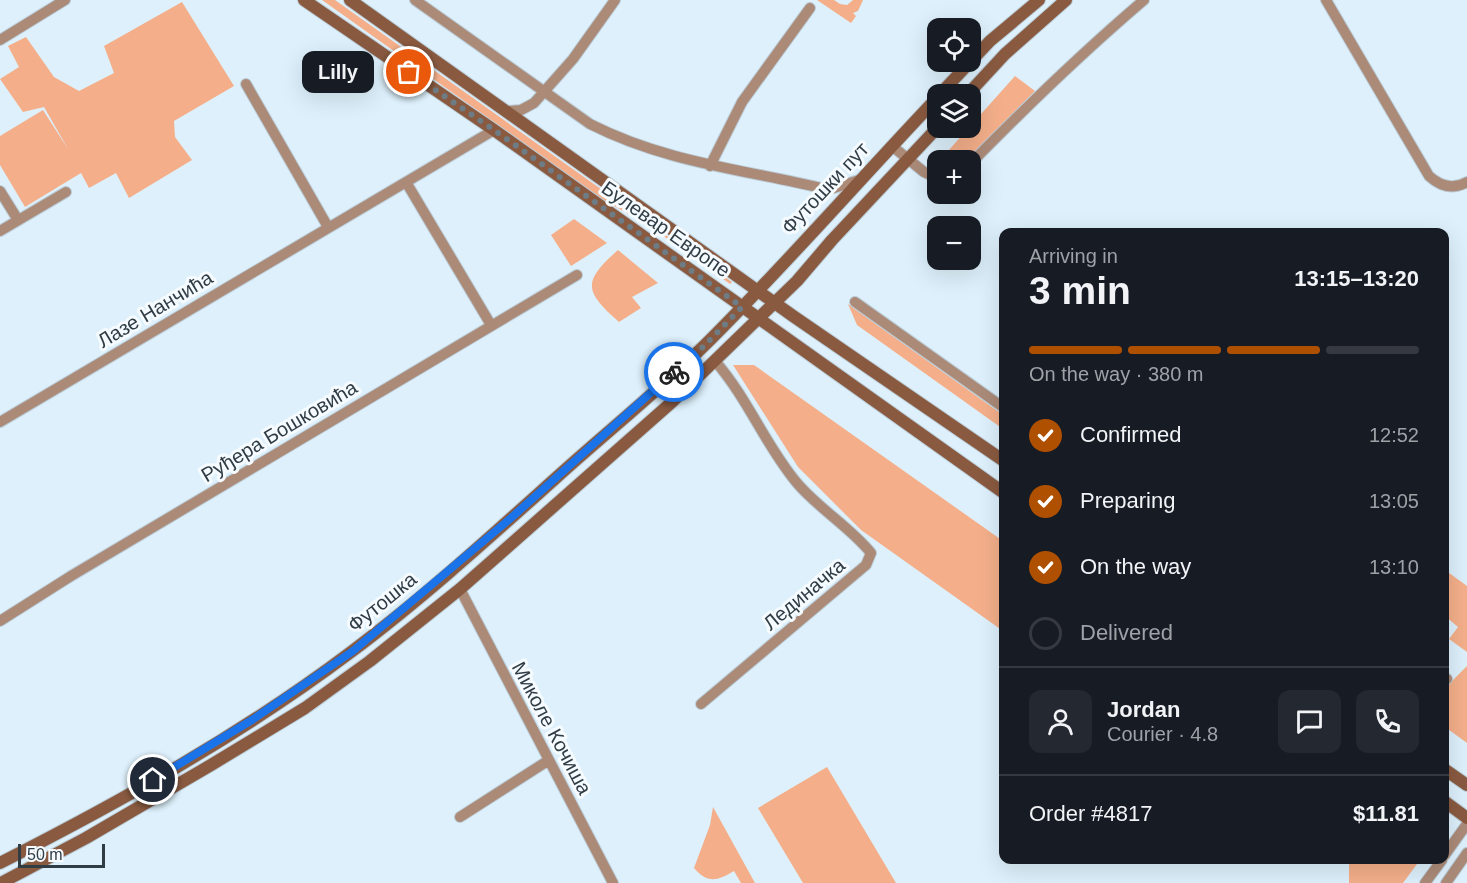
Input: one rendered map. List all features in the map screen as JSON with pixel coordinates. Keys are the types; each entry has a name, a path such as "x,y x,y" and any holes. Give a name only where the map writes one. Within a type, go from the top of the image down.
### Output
{"main road":[{"name":"Булевар Европе","path":"304,0 494,130 999,489"},
{"name":"Булевар Европе","path":"350,0 775,303 999,458"},
{"name":"Футошки пут","path":"950,84 990,41 1039,0"},
{"path":"977,84 1005,54 1066,0"},
{"name":"Футошки пут","path":"742,307 927,109"},
{"name":"Футошки пут","path":"775,303 797,282 832,240 928,138"},
{"name":"Футошка","path":"1,883 86,838 305,708 370,661 460,589 626,444 775,303"},
{"name":"Футошка","path":"0,863 76,824 210,747 291,695 353,651 536,496 703,347 742,307"},
{"path":"1449,772 1467,785"},
{"path":"1449,805 1467,818"}],"street":[{"path":"0,40 65,0"},
{"path":"415,0 590,124 621,140 652,151 710,166 821,188 834,188 859,180"},
{"path":"539,133 531,120 531,109 534,103 573,59 615,0"},
{"path":"981,153 1030,103 1144,0"},
{"path":"1326,0 1429,176 1438,184 1445,186 1461,185 1467,182"},
{"path":"710,166 742,102 810,8"},
{"path":"246,84 328,227"},
{"path":"508,111 522,110 534,103"},
{"name":"Лазе Нанчића","path":"0,422 494,130"},
{"path":"892,146 927,173"},
{"path":"406,182 491,325"},
{"path":"821,188 832,196 833,202 829,213"},
{"path":"0,191 18,220"},
{"path":"0,231 66,192"},
{"name":"Руђера Бошковића","path":"0,621 71,576 577,275"},
{"path":"855,302 999,404"},
{"name":"Лединачка","path":"701,704 866,565 871,553 797,483 769,443 739,390 715,361"},
{"name":"Миколе Кочиша","path":"460,589 613,883"},
{"path":"460,816 549,760"},
{"path":"1449,850 1467,824"},
{"path":"1446,883 1467,854"},
{"path":"1425,883 1439,864"}],"shaded area":[{"path":"322,0 335,0 732,282 730,284 651,227 602,199"},
{"path":"817,0 834,0 847,5 853,0 863,0 858,11 853,13 856,16 851,23"},
{"path":"182,2 234,86 174,121 175,137 192,160 129,198 116,173 89,188 81,173 25,207 0,165 0,136 43,110 68,149 44,107 23,112 0,79 19,67 8,46 26,37 54,77 79,91 114,73 104,46"},
{"path":"1015,76 1035,91 978,150 949,150 960,138 981,138 981,114"},
{"path":"574,219 607,243 571,266 551,235"},
{"path":"618,250 658,283 632,297 641,308 619,322 599,302 592,286 598,270"},
{"path":"848,304 999,412 999,426 857,325"},
{"path":"733,365 754,365 999,538 999,628 861,530 798,467"},
{"path":"1449,573 1467,586 1467,652 1449,639 1458,627 1449,619"},
{"path":"1467,666 1467,743 1449,730 1449,684"},
{"path":"827,767 896,883 803,883 758,808"},
{"path":"713,807 755,883 741,883 734,871 712,879 703,876 694,868 710,825"},
{"path":"1349,864 1417,864 1403,883 1349,883"}],"way so far":[{"path":"409,72 742,307 703,347 674,372"}],"place":[{"name":"Lilly","path":"409,72"}],"route":[{"path":"153,780 291,695 353,651 511,518 674,372"}]}
